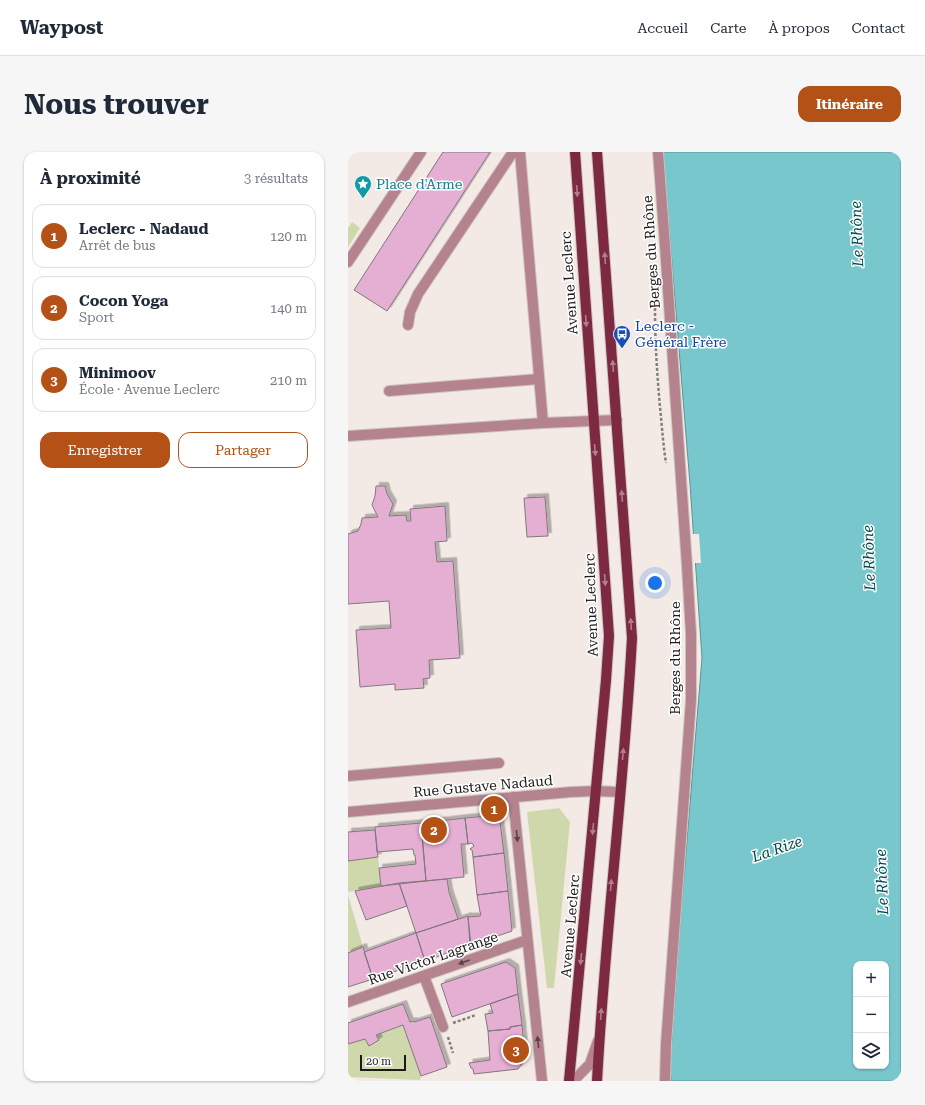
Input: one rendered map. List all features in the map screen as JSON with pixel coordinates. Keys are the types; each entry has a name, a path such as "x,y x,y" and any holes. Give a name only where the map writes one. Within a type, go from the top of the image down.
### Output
{"main road":[{"name":"Avenue Leclerc","path":"569,1081 609,636 574,152"},
{"path":"597,152 632,638 630,681 607,932 597,1081"}],"street":[{"path":"348,262 421,152"},
{"path":"408,326 410,312 418,294 513,152"},
{"path":"520,152 543,423"},
{"name":"Berges du Rhône","path":"658,152 691,634 691,700 666,1044 665,1081"},
{"path":"389,391 539,380"},
{"path":"348,436 543,423 616,420"},
{"path":"348,776 499,763"},
{"name":"Rue Gustave Nadaud","path":"348,812 596,790 620,792"},
{"path":"513,797 542,1081"},
{"name":"Rue Victor Lagrange","path":"348,1002 527,940"},
{"path":"424,976 443,1027"},
{"path":"573,1081 590,1064 599,1037"}],"path":[{"path":"655,303 655,334 658,380 664,451 667,467"}],"green space":[{"path":"352,222 360,228 348,247 348,228"},
{"path":"559,808 570,822 554,988 547,988 527,812"},
{"path":"378,857 381,886 348,892 348,861"},
{"path":"348,895 363,947 348,953"},
{"path":"403,1025 421,1076 420,1080 348,1077 348,1044 365,1039 369,1045 379,1040 376,1035"}],"water":[{"path":"663,152 901,152 901,1081 671,1081 670,1066 681,913 702,658 690,484"}],"pier":[{"path":"692,534 699,534 701,563 693,563"}],"building":[{"path":"443,152 490,152 387,311 354,290"},
{"path":"376,486 385,486 387,494 393,504 389,516 406,515 407,521 411,521 410,509 445,506 447,541 435,542 437,562 453,561 460,658 429,660 430,678 423,679 424,688 395,690 395,684 360,687 356,630 391,628 389,601 348,604 348,534 358,531 362,518 378,517 372,505"},
{"path":"545,497 548,536 527,537 524,498"},
{"path":"499,815 504,853 473,857 472,850 470,849 474,846 472,843 468,844 465,818"},
{"path":"465,818 468,844 461,844 464,877 426,881 421,823"},
{"path":"421,823 426,881 381,886 379,868 416,864 413,849 377,852 375,827"},
{"path":"375,830 378,857 348,861 348,832"},
{"path":"504,853 508,891 477,895 473,857"},
{"path":"447,879 449,892 458,919 416,933 399,883"},
{"path":"399,883 407,906 366,920 355,891"},
{"path":"508,891 512,931 471,945 468,917 480,916 481,913 477,895"},
{"path":"468,916 470,945 425,961 416,933"},
{"path":"416,933 425,961 373,979 364,952"},
{"path":"363,947 373,979 348,987 348,953"},
{"path":"506,962 515,968 518,994 452,1017 441,984"},
{"path":"518,994 522,1025 510,1027 510,1029 488,1031 485,1014 493,1013 490,1004"},
{"path":"403,1004 410,1022 430,1017 447,1067 421,1076 403,1025 376,1035 379,1040 369,1046 365,1039 348,1044 348,1023"},
{"path":"522,1025 525,1059 518,1069 474,1074 469,1063 490,1060 488,1031 510,1029 510,1027"}],"place":[{"name":"Place d'Arme","path":"363,199"},
{"name":"Leclerc - Général Frère","path":"622,349"},
{"name":"Leclerc - Nadaud","path":"494,809"},
{"name":"Cocon Yoga","path":"434,830"},
{"name":"Minimoov","path":"516,1050"}],"water label":[{"name":"Le Rhône","path":"857,234"},
{"name":"Le Rhône","path":"869,558"},
{"name":"La Rize","path":"777,849"},
{"name":"Le Rhône","path":"882,882"}]}
